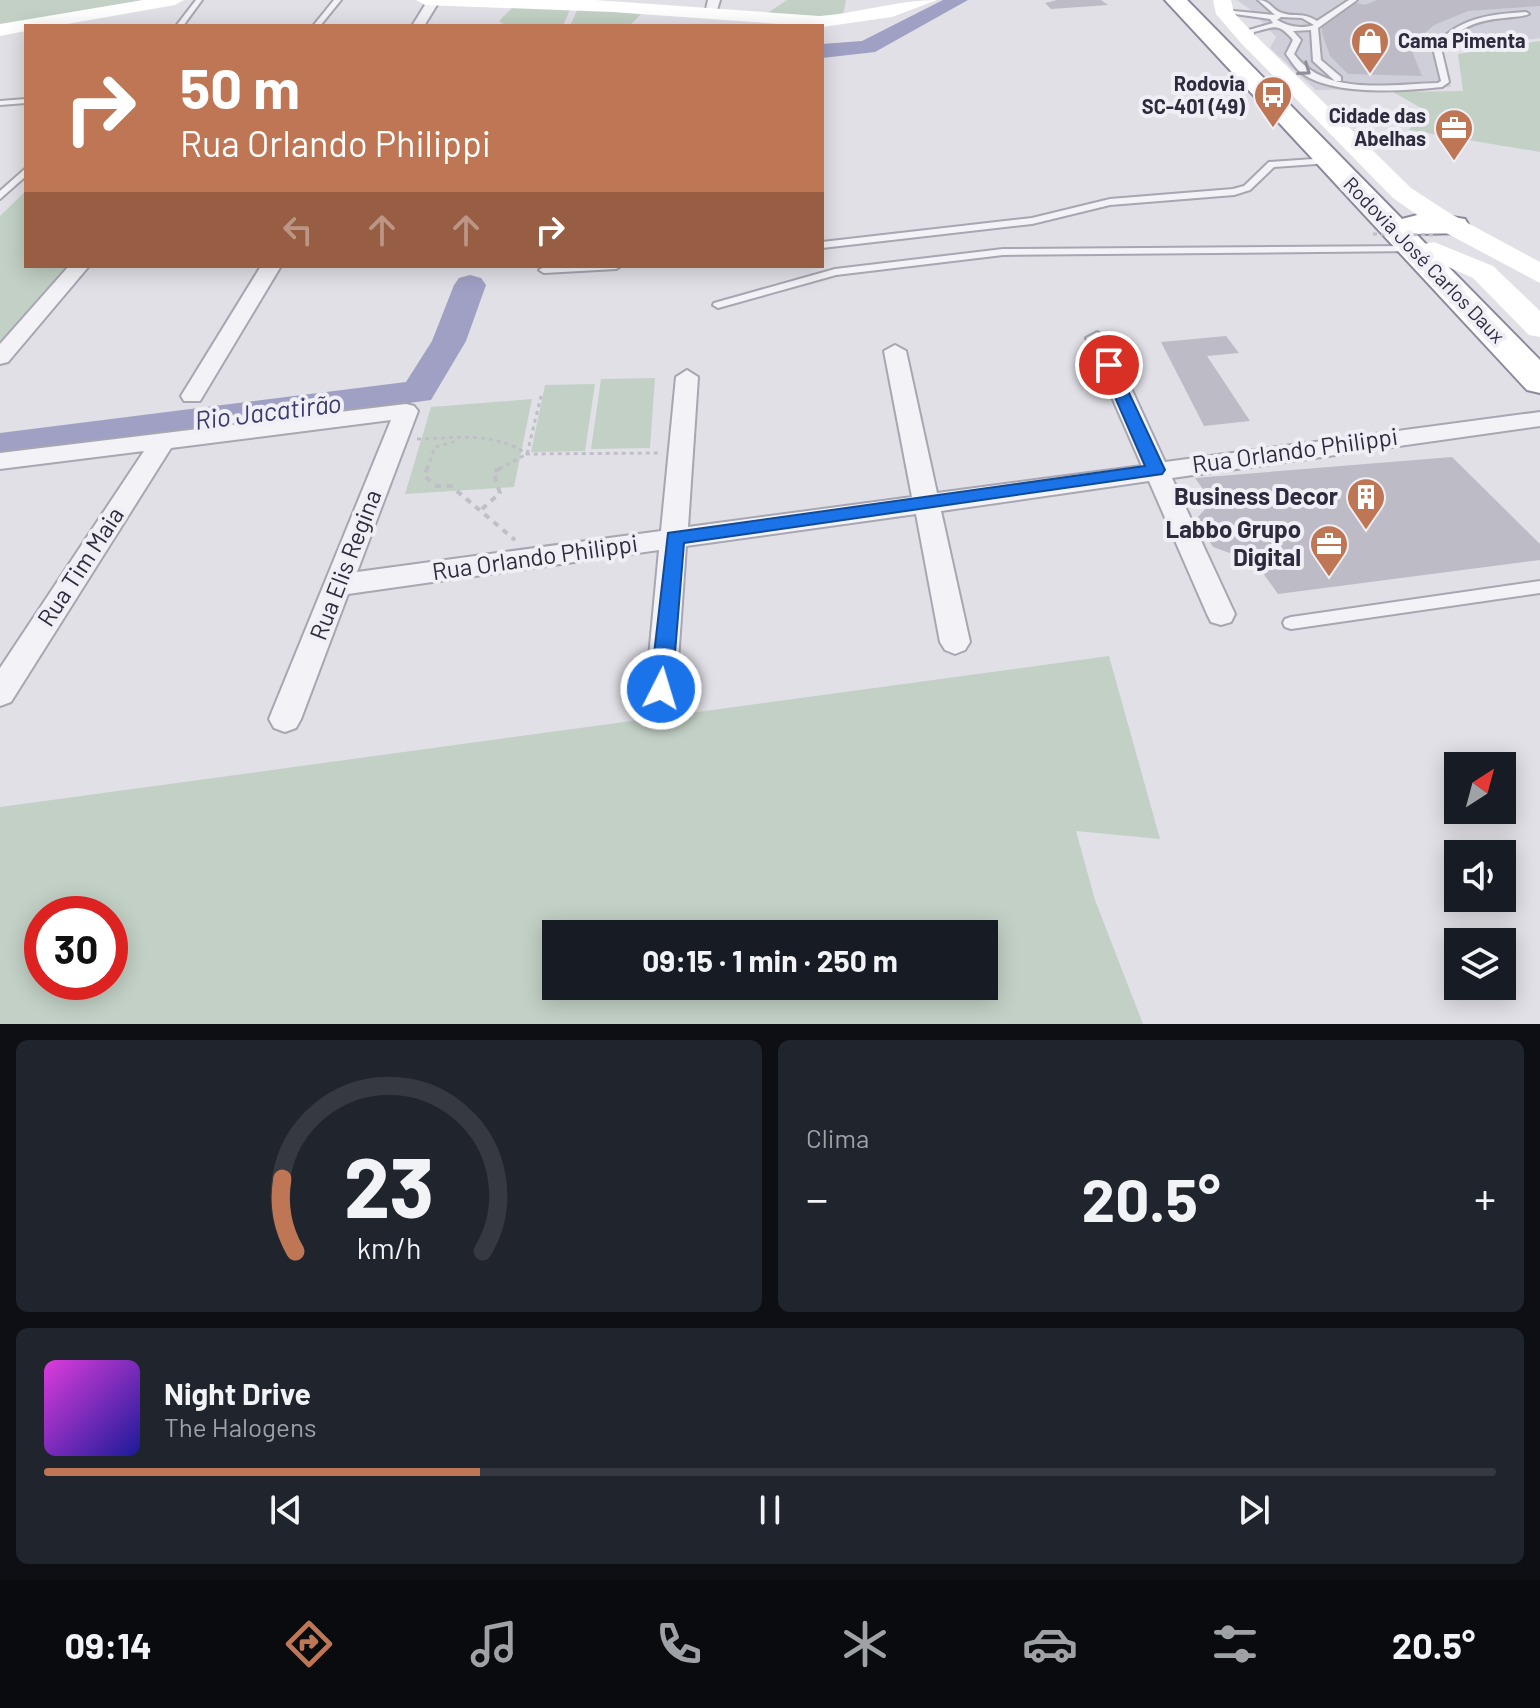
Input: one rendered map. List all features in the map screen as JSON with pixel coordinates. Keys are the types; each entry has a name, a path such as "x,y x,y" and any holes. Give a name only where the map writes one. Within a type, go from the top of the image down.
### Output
{"highway":[{"name":"Rodovia José Carlos Daux","path":"1153,0 1185,6 1336,159 1430,237 1540,356"},
{"path":"1331,119 1336,159"},
{"name":"Rodovia José Carlos Daux","path":"1430,237 1540,382"}],"main road":[{"path":"35,24 175,0"},
{"path":"425,0 713,7 801,23 842,23 879,17 928,0"},
{"path":"1224,9 1248,39 1402,193 1430,237 1483,272 1540,328"},
{"path":"0,30 24,26"},
{"path":"1430,237 1540,274"}],"street":[{"path":"419,24 434,0"},
{"path":"0,357 77,268"},
{"path":"192,396 270,268"},
{"path":"1097,338 1221,614"},
{"path":"895,351 955,642"},
{"path":"661,689 687,377"},
{"name":"Rua Elis Regina","path":"163,441 406,411 285,719"},
{"name":"Rua Orlando Philippi","path":"338,585 1540,419"},
{"path":"0,461 163,441"},
{"name":"Rua Tim Maia","path":"0,693 163,441"}],"lane":[{"path":"181,24 199,0"},
{"path":"318,24 338,0"},
{"path":"1261,0 1297,40 1290,54 1295,64 1326,81 1357,86 1444,83 1437,48 1451,33 1476,20 1526,14"},
{"path":"1224,9 1278,21 1316,25 1354,0"},
{"path":"1248,39 1251,31 1278,21 1304,16 1316,25"},
{"path":"1316,25 1317,61 1321,67 1357,86"},
{"path":"0,103 24,101"},
{"path":"824,245 1032,221 1110,202 1234,192 1247,188 1272,164 1336,159"},
{"path":"0,196 24,173"},
{"path":"718,305 835,272 893,263 1049,250 1217,253 1430,237"},
{"path":"880,239 893,263"},
{"path":"544,270 580,268"},
{"path":"1291,623 1540,587"}],"path":[{"path":"1373,234 1430,237"},
{"path":"527,454 541,396"},
{"path":"395,440 494,437 513,442 527,454"},
{"path":"463,439 435,447 424,476 437,486 451,486 482,509 534,558"},
{"path":"482,509 500,493 493,472 527,454 681,452"}],"shaded area":[{"path":"0,0 143,0 0,26"},
{"path":"787,0 846,0 842,19 763,16"},
{"path":"1237,0 1540,0 1540,38 1438,50 1451,87 1316,90 1270,48 1276,37"},
{"path":"515,5 571,7 564,24 503,24 499,21"},
{"path":"578,8 641,14 631,24 571,24"},
{"path":"1540,41 1540,152 1409,130 1423,109 1393,92 1463,91 1458,54"},
{"path":"24,193 24,268 71,268 0,349 0,216"},
{"path":"655,378 650,448 591,449 601,379"},
{"path":"595,384 585,451 531,452 545,385"},
{"path":"532,399 514,487 405,494 431,407"},
{"path":"1109,656 1160,839 1076,831 1095,900 1143,1024 0,1024 0,807"}],"building":[{"path":"1101,0 1108,5 1051,9 1045,3"},
{"path":"1377,0 1540,0 1540,6 1468,11 1434,25 1416,41 1413,54 1422,76 1348,74 1330,56 1322,23 1331,12 1348,1 1365,5"},
{"path":"1226,336 1239,353 1207,356 1250,421 1204,426 1161,342"},
{"name":"Business Decor","path":"1452,457 1540,544 1540,560 1278,594 1255,562 1213,547 1196,519 1212,502 1195,478"}],"waterway":[{"name":"Rio Jacatirão","path":"824,51 867,47 958,0"},
{"name":"Rio Jacatirão","path":"0,446 418,392 449,341 470,285"}],"place":[{"name":"Cama Pimenta","path":"1370,75"},
{"name":"Rodovia SC-401 (49)","path":"1273,129"},
{"name":"Cidade das Abelhas","path":"1454,162"},
{"name":"Business Decor","path":"1366,531"},
{"name":"Labbo Grupo Digital","path":"1329,578"}],"route":[{"path":"661,689 675,538 1156,470 1109,365"}]}
